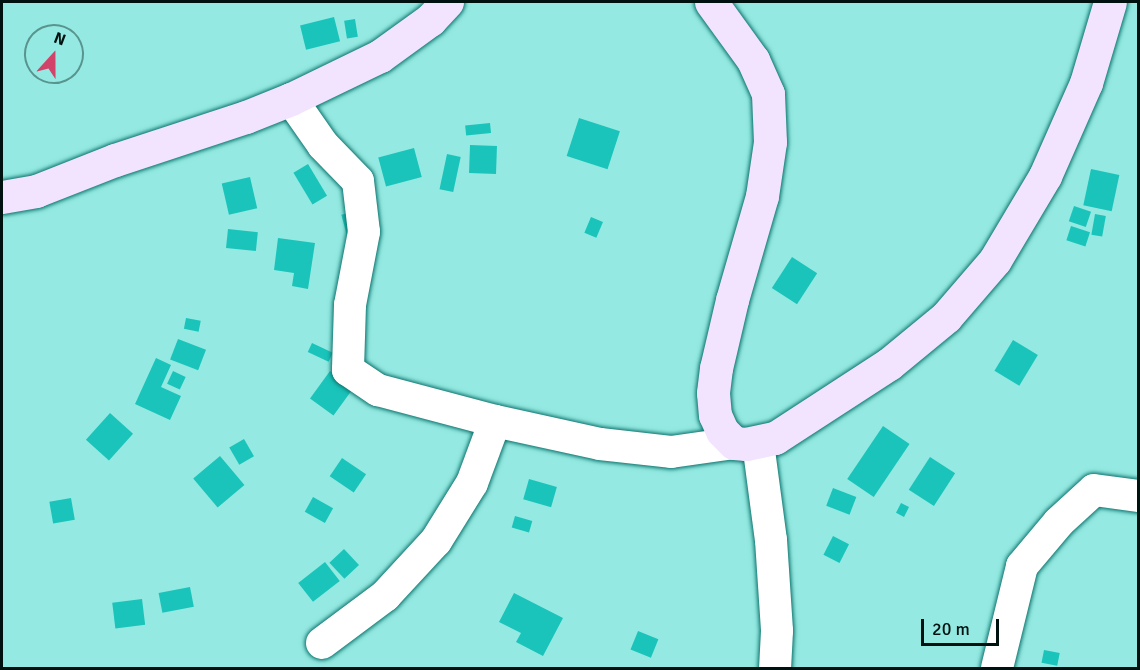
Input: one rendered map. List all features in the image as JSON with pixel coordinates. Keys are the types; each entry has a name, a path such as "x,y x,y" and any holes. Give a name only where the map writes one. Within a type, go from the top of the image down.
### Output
{"main road":[{"path":"2,197 36,191 115,160 246,117 291,99 380,56 430,20 447,2"},
{"path":"711,2 753,60 768,94 770,142 762,196 732,300 716,368 713,393 716,415 722,431 746,443 775,438 889,364 946,317 994,260 1050,166 1086,83 1110,2"}],"street":[{"path":"291,99 323,145 358,181 364,232 350,306 348,370 378,390 495,421 600,444 671,452 746,443 771,540 777,631 775,669"},
{"path":"322,643 385,596 436,541 472,483 495,421"},
{"path":"997,669 1022,566 1059,522 1094,490 1138,496"}],"building":[{"path":"334,17 340,41 306,50 300,25"},
{"path":"355,19 358,37 347,38 344,21"},
{"path":"579,118 620,131 608,169 567,156"},
{"path":"490,123 491,133 466,136 465,126"},
{"path":"470,145 497,146 496,174 469,173"},
{"path":"414,148 422,177 386,187 378,158"},
{"path":"447,154 461,157 453,192 440,189"},
{"path":"308,164 327,196 312,204 293,173"},
{"path":"1091,169 1119,175 1112,211 1083,205"},
{"path":"250,177 257,208 229,215 222,184"},
{"path":"1074,206 1091,212 1086,227 1069,221"},
{"path":"352,212 358,235 348,238 341,215"},
{"path":"1095,214 1106,216 1102,237 1091,235"},
{"path":"591,217 603,222 596,238 584,233"},
{"path":"1071,226 1090,232 1085,246 1066,240"},
{"path":"228,229 258,232 256,251 226,248"},
{"path":"278,238 315,243 308,289 292,286 294,273 274,270"},
{"path":"792,257 817,273 797,304 772,288"},
{"path":"186,318 201,321 199,332 184,329"},
{"path":"178,339 206,350 198,370 170,360"},
{"path":"1013,340 1038,355 1019,386 994,371"},
{"path":"312,343 333,353 329,362 308,352"},
{"path":"156,358 171,365 161,387 181,396 170,420 135,404"},
{"path":"173,371 186,377 180,390 167,384"},
{"path":"330,371 353,388 333,416 310,399"},
{"path":"110,413 133,434 109,460 86,440"},
{"path":"883,426 910,444 874,497 847,479"},
{"path":"244,439 254,456 239,465 229,448"},
{"path":"220,456 244,485 218,508 193,478"},
{"path":"930,457 955,473 934,506 909,490"},
{"path":"342,458 366,474 354,492 330,476"},
{"path":"529,479 557,487 551,507 523,499"},
{"path":"833,488 856,497 850,515 826,506"},
{"path":"313,497 333,508 325,523 305,512"},
{"path":"71,498 75,520 53,523 49,502"},
{"path":"901,503 909,507 904,517 896,513"},
{"path":"515,516 532,521 529,532 512,528"},
{"path":"833,536 849,544 840,563 823,555"},
{"path":"344,549 359,565 344,579 329,563"},
{"path":"325,562 340,581 313,602 298,583"},
{"path":"190,587 194,607 162,613 159,593"},
{"path":"514,593 563,618 543,656 516,642 521,633 499,622"},
{"path":"142,599 145,625 115,628 112,603"},
{"path":"638,631 658,639 651,658 631,650"},
{"path":"1044,650 1060,653 1057,666 1042,663"}]}
